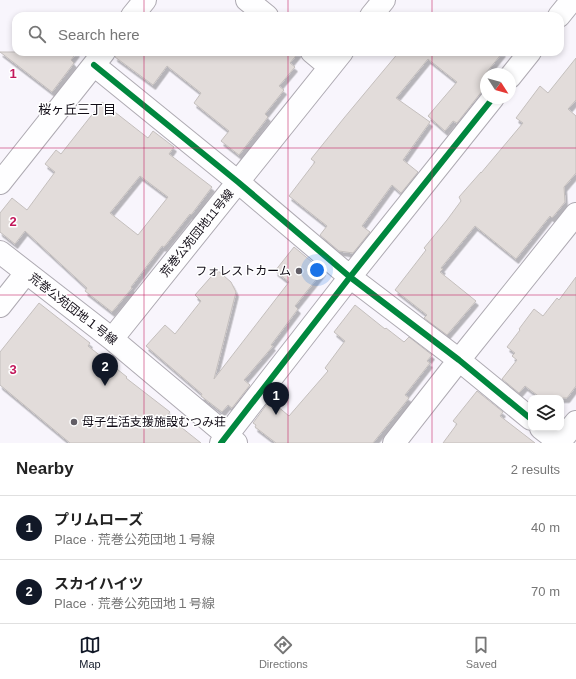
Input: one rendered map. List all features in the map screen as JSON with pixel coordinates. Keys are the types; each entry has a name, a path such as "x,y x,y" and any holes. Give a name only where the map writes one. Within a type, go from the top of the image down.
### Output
{"street":[{"path":"135,12 145,0"},
{"path":"248,0 262,12"},
{"path":"375,12 384,0"},
{"path":"562,12 572,0"},
{"path":"324,56 336,60"},
{"path":"516,69 527,56"},
{"path":"0,183 99,58 238,182 350,277 459,360 528,417"},
{"name":"荒巻公苑団地11号線","path":"112,339 336,60"},
{"path":"228,441 350,277 488,104"},
{"path":"394,443 576,214"},
{"name":"荒巻公苑団地１号線","path":"0,252 112,339 228,441"},
{"path":"0,306 26,273"},
{"path":"546,431 560,443 576,422"}],"building":[{"path":"0,52 12,52 12,56 74,56 71,60 74,63 52,92"},
{"path":"296,56 290,63 295,67 279,86 284,90 265,114 268,117 239,155 221,141 229,131 194,103 201,93 167,66 153,85 115,57"},
{"path":"396,56 500,56 490,68 480,68 480,94 457,123 453,121 445,131 428,116 457,82 428,59 396,98 430,122 403,160 418,172 401,193 392,185 362,226 370,232 353,253 339,251 320,235 327,226 289,196 315,162 311,159"},
{"path":"576,58 576,100 568,109 576,116 576,173 564,187 565,202 552,218 550,216 516,259 475,226 441,268 443,269 440,272 476,301 447,335 424,318 427,315 395,290 426,250 424,248 461,201 459,197 523,123 516,118 540,86 548,93"},
{"path":"102,102 148,138 153,131 174,147 169,154 212,187 164,247 162,246 131,287 132,288 112,312 85,291 87,288 25,231 15,244 0,232 0,213 12,198 27,210 55,172 45,164 56,150 61,154","holes":["140,176 168,197 138,235 110,213"]},
{"path":"294,247 323,271 295,306 298,309 271,345 273,346 244,380 250,385 232,408 228,405 222,412 201,396 202,394 146,346 165,325 175,334 201,301 195,295 217,270 231,282 236,292 214,379 289,282 275,271"},
{"path":"576,277 576,386 567,398 564,398 564,395 537,395 525,386 519,393 502,379 517,360 512,356 515,353 507,347 534,309 543,316 557,298 559,300"},
{"path":"39,303 90,343 88,346 127,377 126,378 170,412 167,416 201,443 70,443 0,385 0,352"},
{"path":"355,305 404,342 409,337 432,355 427,361 430,363 405,395 409,398 373,443 276,443 255,427 256,425 253,423 270,400 289,416 328,371 325,368 345,341 334,332"},
{"path":"477,391 503,412 500,416 535,443 443,443 457,424 453,421"}],"cycle path":[{"path":"94,65 238,182 350,277 459,360 528,417"},
{"path":"221,443 350,277 488,104"}],"place":[{"name":"フォレストカーム","path":"299,271"},
{"name":"スカイハイツ","path":"105,386"},
{"name":"プリムローズ","path":"276,415"},
{"name":"母子生活支援施設むつみ荘","path":"74,422"}],"district":[{"name":"桜ヶ丘三丁目","path":"77,109"}]}
